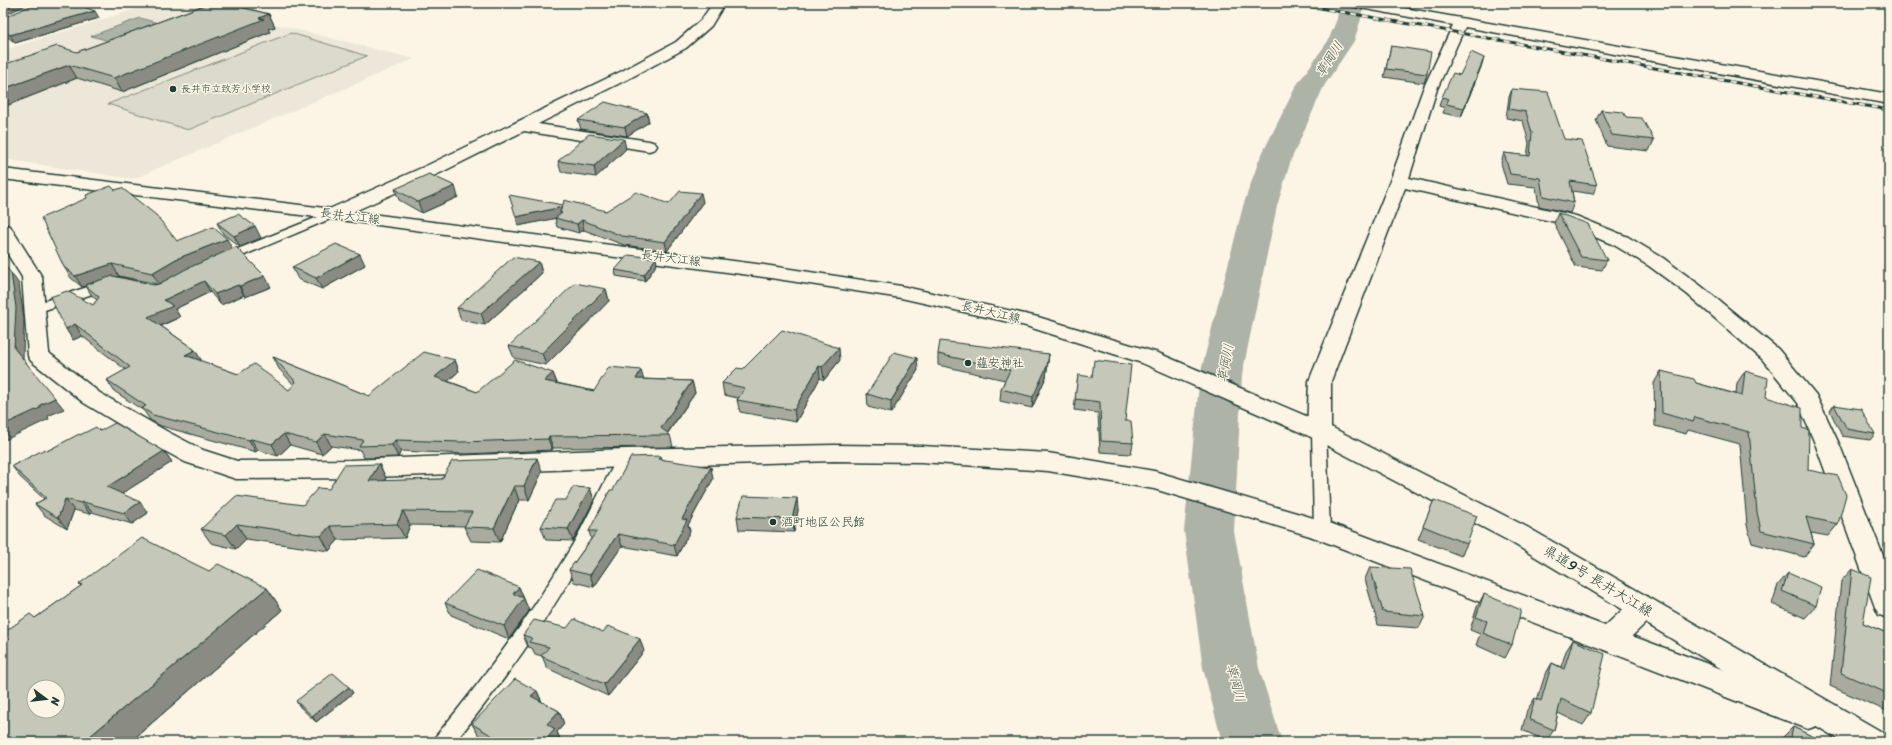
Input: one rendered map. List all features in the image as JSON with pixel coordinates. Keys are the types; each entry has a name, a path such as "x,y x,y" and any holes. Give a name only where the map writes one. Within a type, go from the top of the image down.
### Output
{"street":[{"path":"332,214 434,169 524,126 681,45 706,23 719,3"},
{"path":"1355,3 1889,99"},
{"path":"1319,431 1320,381 1399,181 1430,89 1461,22"},
{"path":"524,126 649,146"},
{"name":"長井大江線","path":"3,174 332,214 764,270 901,292 1031,321 1150,358 1319,431"},
{"path":"1399,181 1570,220 1621,242 1656,262 1694,290 1764,349 1808,400 1828,446 1889,607"},
{"path":"4,238 32,277 39,356 92,398 160,438 194,456 236,470 350,470 625,458 834,453 921,454 1048,462 1154,480 1320,529 1610,639 1864,738"},
{"name":"県道9号 長井大江線","path":"1319,431 1518,534 1864,738"},
{"path":"1610,639 1643,608"}],"lane":[{"path":"216,263 332,214"},
{"path":"34,309 119,281"},
{"path":"1319,431 1320,529"},
{"path":"443,742 473,705 532,625 590,529 625,458"}],"shaded area":[{"name":"長井市立致芳小学校","path":"155,3 191,3 414,59 133,179 3,159 3,122 7,120 3,119 4,50"},
{"path":"140,18 158,23 109,41 91,36"},
{"path":"291,33 367,56 188,130 108,104"}],"building":[{"path":"3,3 11,3 3,7"},
{"path":"37,3 74,3 95,11 10,35 3,29 3,18"},
{"path":"210,3 223,3 269,14 259,18 264,19 114,78 69,65 3,89 3,65 57,46 77,52"},
{"path":"1391,46 1431,52 1427,74 1386,69"},
{"path":"1471,52 1484,58 1464,108 1446,104 1449,99 1442,97 1453,73 1460,75"},
{"path":"1512,89 1548,92 1564,139 1582,141 1597,185 1570,181 1574,203 1543,196 1540,178 1510,174 1504,153 1530,156 1532,133 1526,112 1509,109"},
{"path":"605,102 647,113 625,127 578,120"},
{"path":"1601,110 1623,112 1626,117 1642,118 1654,140 1612,135"},
{"path":"589,134 624,139 594,166 558,161"},
{"path":"429,174 455,186 418,202 395,189"},
{"path":"111,186 115,190 122,188 156,215 177,241 213,227 227,239 176,259 152,273 112,264 75,276 64,267 41,218 87,198 86,195"},
{"path":"680,191 701,193 665,242 622,236 582,220 577,224 555,218 562,213 560,212 562,207 516,217 509,195 563,205 564,200 606,211 636,192 669,204"},
{"path":"1558,213 1588,224 1607,260 1581,257"},
{"path":"238,214 255,226 234,236 217,223"},
{"path":"336,244 360,254 316,278 292,267"},
{"path":"236,247 265,276 215,294 204,281 164,300 173,306 148,317 195,350 185,355 238,374 254,364 289,390 296,382 273,357 369,396 424,352 455,360 435,377 477,392 515,360 553,373 544,381 594,391 609,367 641,370 636,379 692,381 661,428 670,435 549,436 548,439 461,442 395,440 392,445 359,446 363,440 325,434 316,442 284,434 272,444 251,439 249,440 153,415 142,408 146,406 107,380 130,367 75,324 66,329 50,297 67,291 93,305 99,297 85,285 113,276 154,285 159,284 186,269"},
{"path":"628,255 656,258 644,275 615,270"},
{"path":"513,257 539,262 481,313 457,308"},
{"path":"3,264 11,273 16,308 14,348 55,398 40,405 40,408 3,425"},
{"path":"575,283 606,289 542,353 509,346"},
{"path":"782,330 839,348 822,367 819,366 794,410 737,400 745,388 722,383 737,368 743,369"},
{"path":"940,341 1049,354 1047,366 1033,397 1001,389 1010,370 938,354"},
{"path":"894,352 917,358 891,401 867,394"},
{"path":"1094,360 1131,365 1125,421 1131,421 1133,443 1101,441 1100,402 1075,399 1078,375 1092,377"},
{"path":"1661,371 1694,379 1696,383 1742,396 1745,371 1768,378 1766,397 1802,408 1802,428 1809,430 1808,470 1838,476 1846,495 1838,524 1806,517 1814,544 1761,531 1757,512 1749,432 1695,417 1693,422 1662,413"},
{"path":"1834,405 1861,409 1875,434 1847,429"},
{"path":"115,423 164,451 107,487 140,502 124,513 83,502 81,503 65,499 58,518 35,504 46,498 12,466 45,449 47,451 79,434 80,435 96,427 100,431"},
{"path":"661,456 659,459 711,467 682,519 687,520 674,545 618,534 590,575 569,570 597,531 589,531 610,490 613,490 631,457"},
{"path":"537,458 524,486 514,486 494,528 464,527 472,512 403,511 397,524 330,526 321,536 237,524 226,535 201,529 236,496 303,505 318,488 329,489 344,465 379,464 369,481 442,479 452,461"},
{"path":"573,487 590,488 568,529 541,527 555,500 566,500"},
{"path":"743,496 797,498 792,519 737,517"},
{"path":"1434,500 1477,516 1467,544 1423,526"},
{"path":"142,538 209,571 218,564 267,588 83,742 5,742 3,741 3,644 10,639 3,633 30,614 35,618 82,585 79,584"},
{"path":"1370,567 1410,569 1425,616 1383,612"},
{"path":"1852,569 1871,577 1863,623 1889,634 1889,694 1841,673"},
{"path":"477,570 519,587 513,594 524,598 504,626 445,603"},
{"path":"1788,573 1821,587 1816,606 1782,591"},
{"path":"1484,594 1521,610 1512,645 1483,633 1487,621 1476,617"},
{"path":"574,619 603,632 608,626 640,639 604,684 541,656 549,647 529,642 532,638 523,635 534,620 567,628"},
{"path":"1573,640 1605,654 1591,713 1561,699 1554,730 1529,719 1535,698 1541,701 1552,663 1564,669"},
{"path":"333,673 349,687 312,716 296,701"},
{"path":"515,679 537,691 531,696 559,711 547,724 555,729 544,742 503,742 472,724"},
{"path":"1793,727 1824,742 1790,742"}],"waterway":[{"name":"草岡川","path":"1252,742 1231,668 1209,531 1221,375 1260,206 1275,160 1285,136 1310,86 1341,41 1349,19 1351,3"}],"railway":[{"path":"1292,3 1889,110"}],"place":[{"name":"長井市立致芳小学校","path":"173,89"},
{"name":"蘊安神社","path":"968,363"},
{"name":"酒町地区公民館","path":"773,522"}]}
